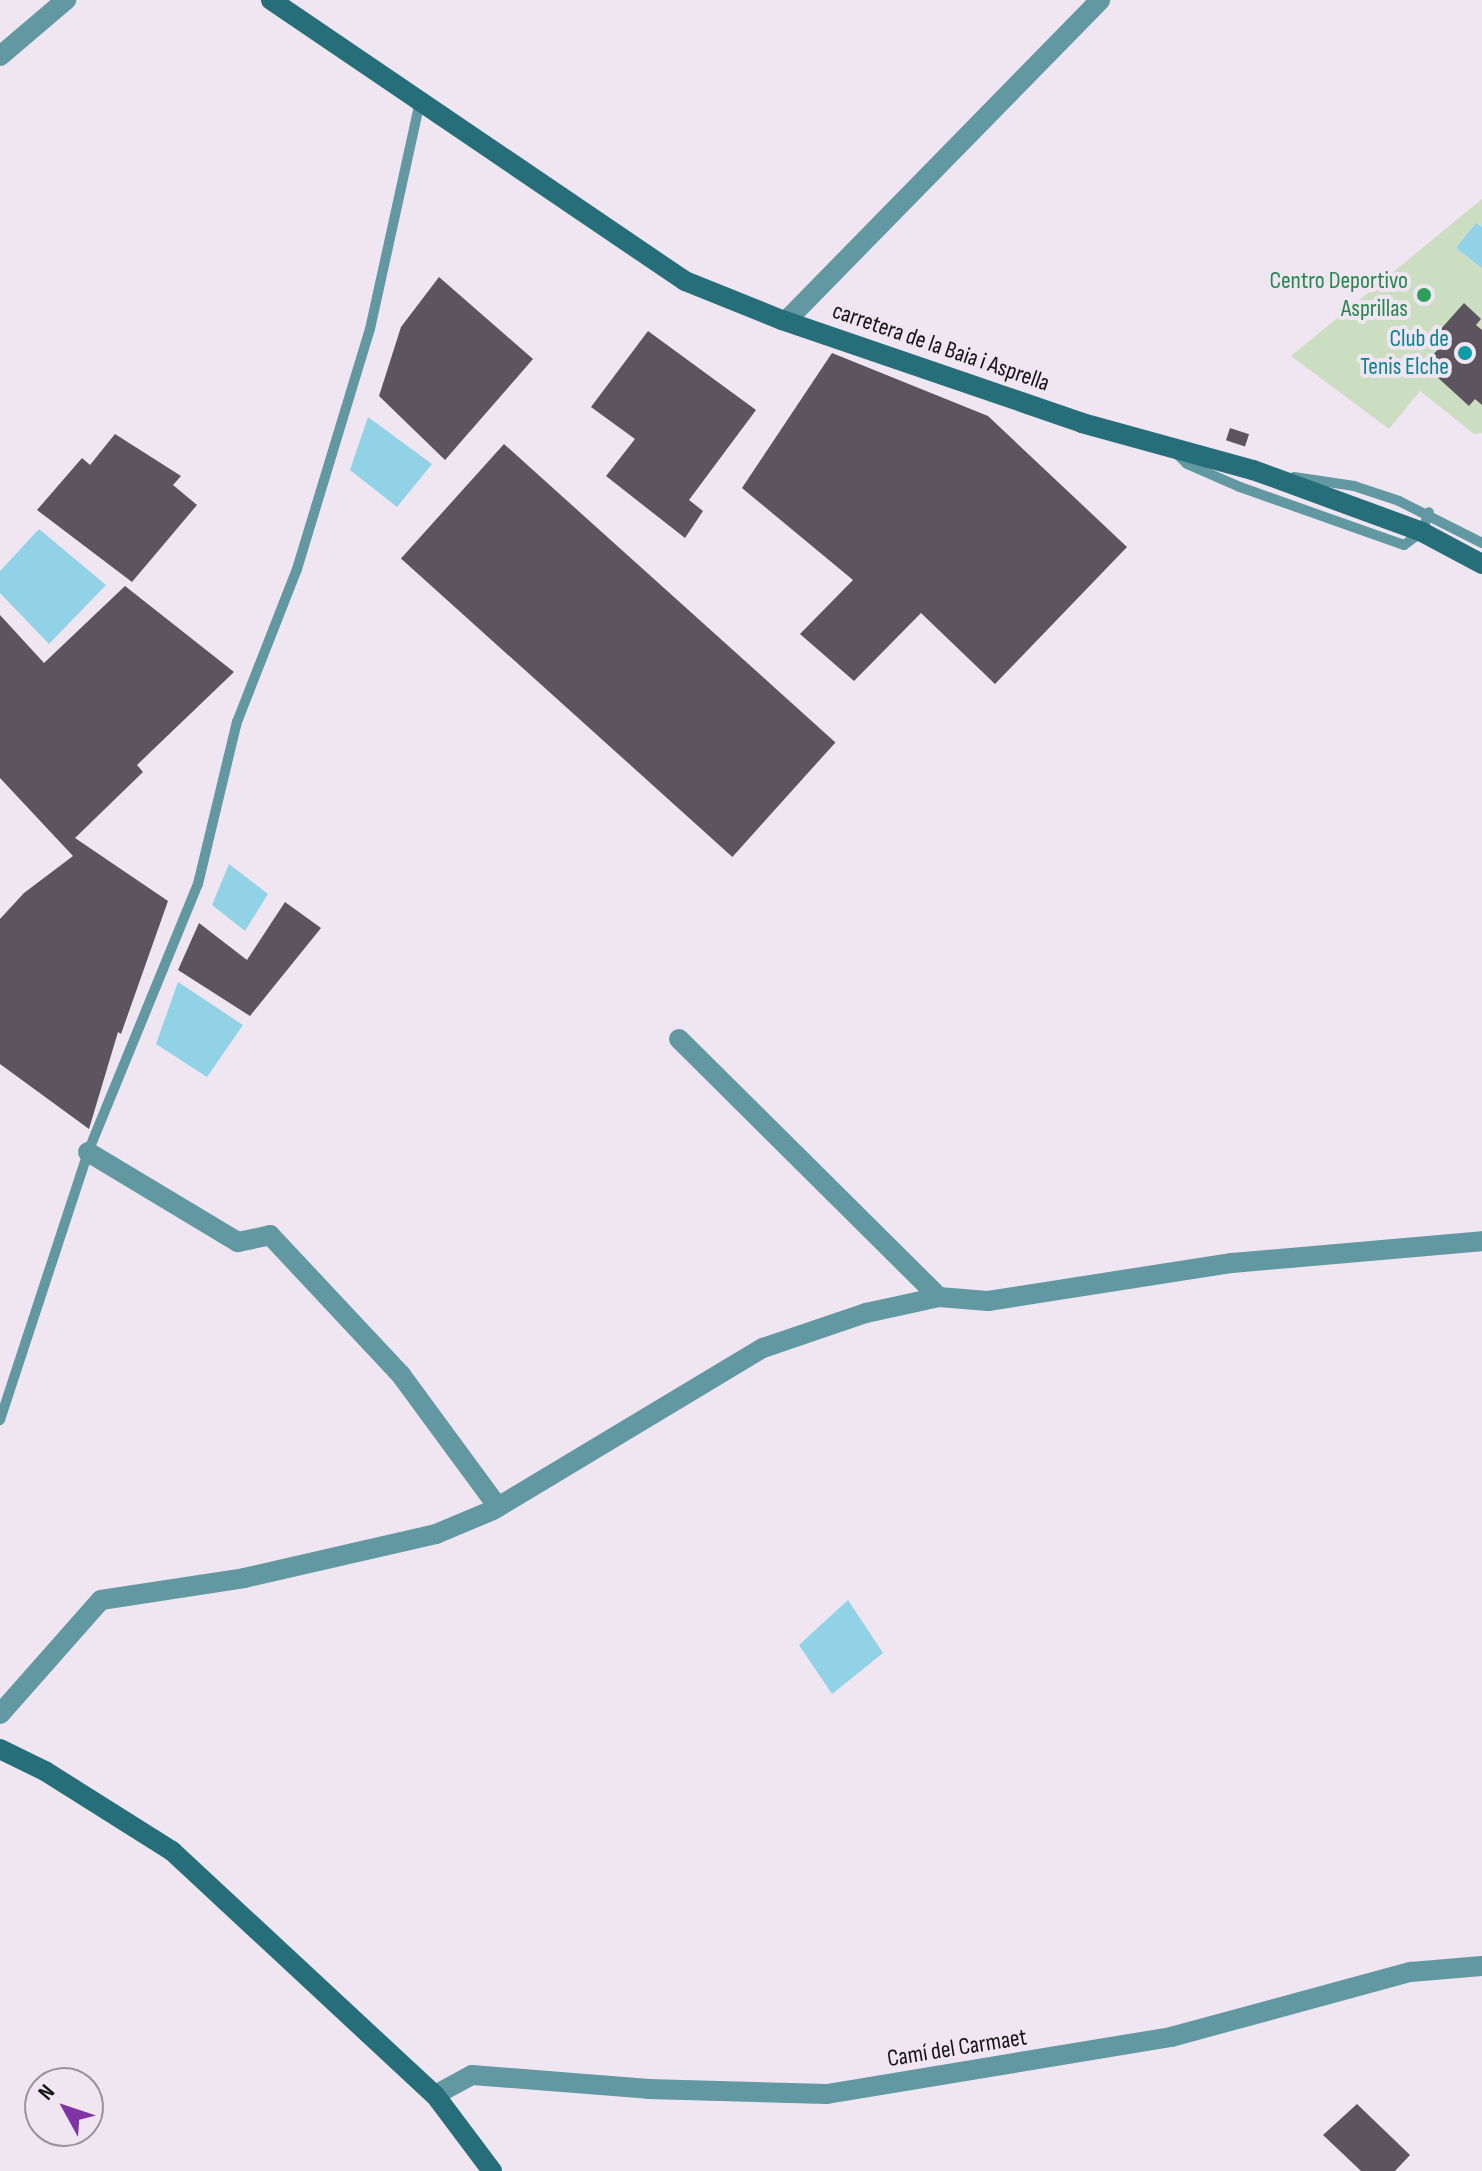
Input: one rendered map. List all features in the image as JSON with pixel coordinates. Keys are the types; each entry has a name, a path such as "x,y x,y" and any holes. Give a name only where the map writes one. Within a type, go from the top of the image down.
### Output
{"main road":[{"name":"carretera de la Baia i Asprella","path":"271,0 685,281 786,321 1082,423 1350,495 1426,522 1482,564"},
{"path":"0,1749 172,1851 435,2095 492,2171"}],"street":[{"path":"0,56 66,0"},
{"path":"786,321 1100,0"},
{"path":"679,1039 939,1297"},
{"path":"88,1152 238,1242 270,1235 401,1375 498,1507"},
{"path":"0,1714 101,1600 244,1578 436,1534 498,1507 763,1348 866,1313 939,1297 988,1301 1232,1263 1482,1241"},
{"name":"Camí del Carmaet","path":"435,2095 472,2075 648,2089 827,2094 1171,2037 1411,1972 1482,1966"}],"lane":[{"path":"0,1420 88,1152 198,884 237,722 297,569 370,329 420,101"},
{"path":"1171,448 1187,464 1346,526 1404,545 1426,522 1482,543"},
{"path":"1346,526 1350,495"}],"green space":[{"name":"Centro Deportivo Asprillas","path":"1482,199 1482,227 1477,223 1456,248 1482,268 1482,433 1474,434 1420,391 1389,429 1291,356"}],"water":[{"path":"1476,223 1482,227 1482,268 1456,248"},
{"path":"368,417 432,464 397,507 350,470"},
{"path":"39,529 106,585 49,644 0,593 0,571"},
{"path":"229,864 268,894 245,931 212,905"},
{"path":"178,982 243,1025 207,1077 156,1044"},
{"path":"848,1600 883,1653 832,1694 799,1645"}],"building":[{"path":"439,277 533,359 445,460 379,396 401,327"},
{"name":"Club de Tenis Elche","path":"1464,303 1481,319 1476,325 1482,330 1482,405 1475,399 1469,406 1424,365 1449,337 1440,330"},
{"path":"648,331 756,410 689,500 703,511 685,538 606,476 635,439 591,407"},
{"path":"832,353 988,416 1127,547 995,684 921,613 854,681 800,634 853,580 742,488"},
{"path":"1230,428 1249,434 1245,447 1226,440"},
{"path":"115,434 181,476 173,485 197,505 132,582 37,510 82,458 90,465"},
{"path":"504,444 835,742 732,857 401,558"},
{"path":"125,586 234,672 137,765 143,772 75,838 168,901 121,1034 118,1032 89,1129 0,1064 0,919 24,893 73,856 0,778 0,615 44,663"},
{"path":"285,902 321,928 250,1016 178,970 199,923 247,960"},
{"path":"1357,2104 1410,2155 1395,2171 1361,2171 1323,2135"}],"place":[{"name":"Centro Deportivo Asprillas","path":"1424,295"},
{"name":"Club de Tenis Elche","path":"1465,353"}]}
